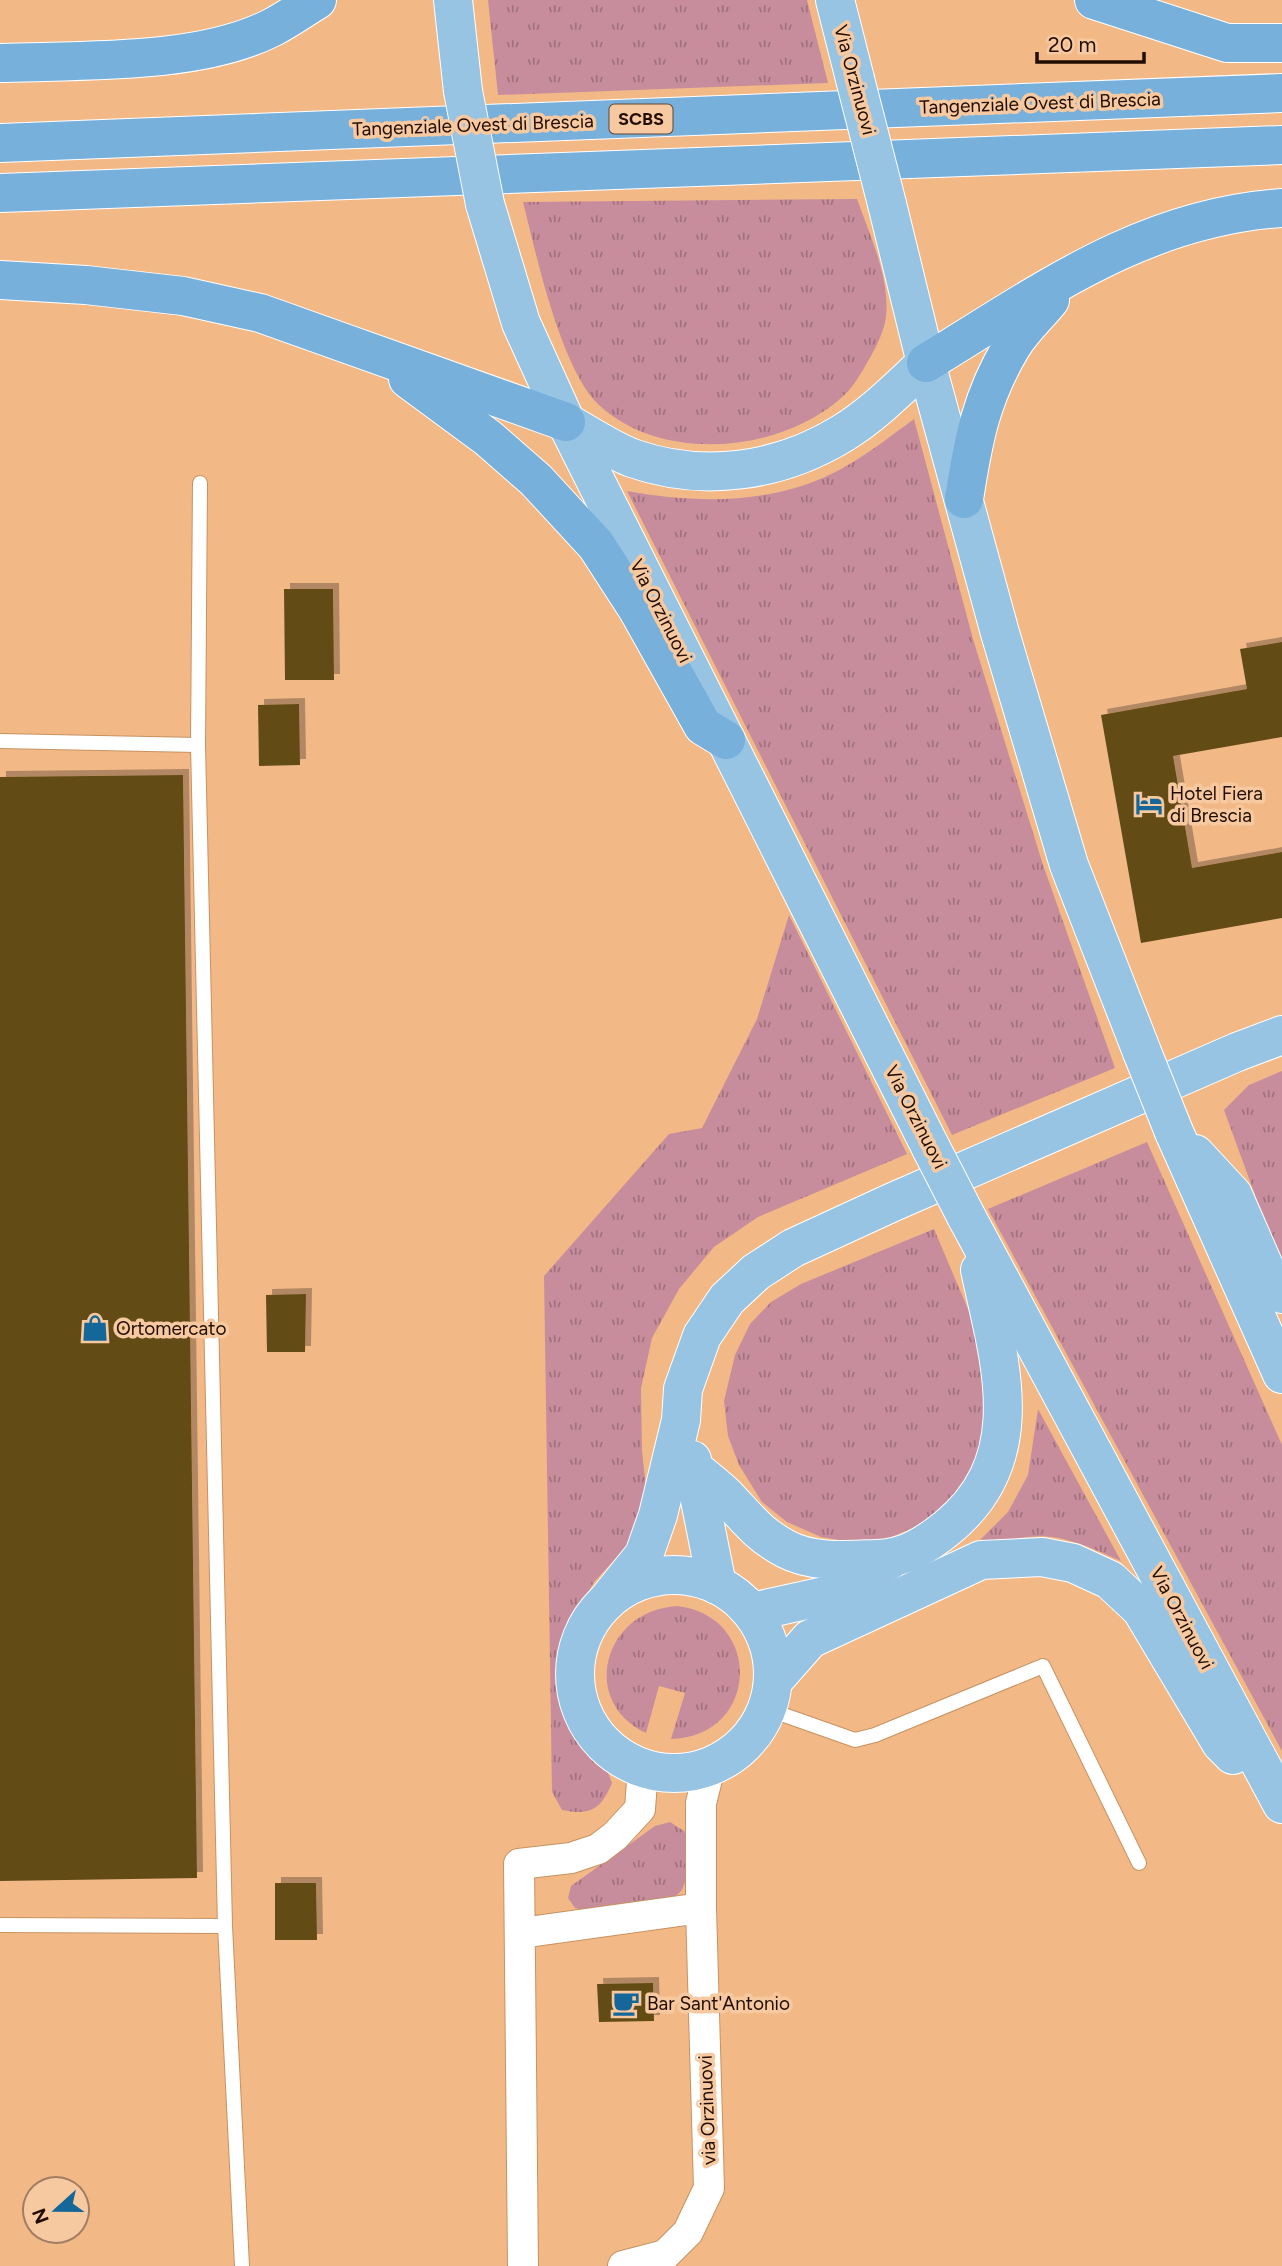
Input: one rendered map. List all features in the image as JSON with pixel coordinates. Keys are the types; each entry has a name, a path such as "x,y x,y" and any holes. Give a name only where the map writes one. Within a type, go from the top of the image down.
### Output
{"highway":[{"path":"0,63 163,57 222,45 270,29 317,0"},
{"path":"1094,0 1227,43 1282,43"},
{"name":"Tangenziale Ovest di Brescia","path":"0,143 1282,93"},
{"path":"0,193 1282,145"},
{"path":"926,363 1072,274 1127,246 1193,223 1244,211 1282,208"},
{"path":"964,499 973,437 985,399 1013,344 1072,274"},
{"path":"0,280 86,285 183,296 260,313 566,422"},
{"path":"349,343 422,387 488,438 536,480 596,545 638,610 704,726 726,740"}],"main road":[{"name":"Via Orzinuovi","path":"453,0 463,91 485,204 521,323 566,422 969,1222 1281,1802"},
{"name":"Via Orzinuovi","path":"835,0 926,363 1000,634 1069,865 1174,1132 1282,1374"},
{"path":"566,422 631,457 676,469 718,473 763,467 844,433 886,400 926,363"},
{"path":"607,1601 636,1582 664,1575 685,1575 717,1585 736,1596 752,1612 768,1639 773,1661 770,1695 760,1724 747,1742 710,1767 679,1773 643,1768 618,1755 601,1741 584,1714 577,1693 576,1671 578,1649 592,1619 645,1555 658,1515 681,1420 683,1389 702,1336 727,1299 765,1266 793,1248 1237,1052 1282,1035"},
{"path":"1174,1132 1233,1195 1270,1280 1282,1294"},
{"path":"752,1612 829,1595 892,1559 927,1545 966,1513 989,1479 999,1450 1005,1409 1002,1370 969,1222"},
{"path":"681,1420 694,1469 717,1585"},
{"path":"694,1469 726,1496 755,1530 788,1550 813,1558 892,1559"},
{"path":"770,1695 810,1639 981,1560 1042,1557 1073,1563 1110,1580 1141,1609 1220,1743 1281,1802"}],"street":[{"name":"via Orzinuovi","path":"623,2266 665,2255 688,2232 709,2188 701,1908 701,1804 710,1767"},
{"path":"523,2266 522,1933 519,1864 571,1858 598,1849 615,1836 639,1809 643,1768"},
{"path":"522,1933 701,1908"}],"lane":[{"path":"200,483 198,745 225,1926 242,2266"},
{"path":"0,741 198,745"},
{"path":"770,1695 855,1740 875,1735 1043,1666 1139,1863"},
{"path":"0,1925 225,1926"}],"green space":[{"path":"488,0 807,0 828,83 498,95"},
{"path":"857,199 878,257 885,287 886,317 871,356 848,391 814,417 785,431 753,440 720,444 686,443 654,436 625,424 599,405 585,388 573,366 552,310 523,202"},
{"path":"914,419 973,639 1043,865 1115,1068 952,1135 627,491 710,499 764,495 791,489 843,468"},
{"path":"789,915 907,1154 758,1217 714,1247 679,1289 652,1338 641,1388 642,1451 646,1488 640,1518 627,1546 594,1582 571,1624 564,1653 562,1684 569,1717 582,1742 605,1765 612,1783 604,1799 594,1808 580,1812 562,1810 552,1792 544,1276 669,1134 702,1128 757,1019"},
{"path":"1282,1071 1282,1269 1224,1110 1249,1085"},
{"path":"1147,1142 1282,1445 1282,1751 988,1209"},
{"path":"934,1229 987,1354 994,1407 969,1484 931,1520 885,1540 858,1543 821,1537 787,1522 762,1502 739,1465 728,1436 724,1401 735,1355 750,1324 771,1302 801,1284"},
{"path":"1038,1409 1121,1561 1078,1543 1045,1536 1012,1540 967,1553 1008,1512 1028,1475"},
{"path":"677,1606 705,1615 725,1631 737,1652 740,1676 735,1699 722,1719 700,1733 671,1739 685,1693 659,1686 646,1733 625,1719 612,1701 607,1681 609,1660 617,1640 631,1624 651,1612"},
{"path":"670,1822 684,1831 691,1849 690,1870 682,1890 669,1903 602,1915 575,1908 568,1898 571,1886 655,1826"}],"building":[{"path":"284,589 333,589 334,680 285,680"},
{"name":"Hotel Fiera di Brescia","path":"1282,642 1282,737 1173,756 1192,868 1282,852 1282,918 1141,943 1101,715 1247,689 1240,649"},
{"path":"299,704 300,765 259,766 258,705"},
{"name":"Ortomercato","path":"183,775 197,1878 0,1881 0,777"},
{"path":"306,1294 305,1352 267,1352 266,1295"},
{"path":"275,1883 316,1883 317,1940 275,1940"},
{"name":"Bar Sant'Antonio","path":"653,1983 654,2021 599,2022 597,1984"}],"place":[{"name":"Hotel Fiera di Brescia","path":"1149,804"},
{"name":"Ortomercato","path":"95,1328"},
{"name":"Bar Sant'Antonio","path":"626,2003"}]}
